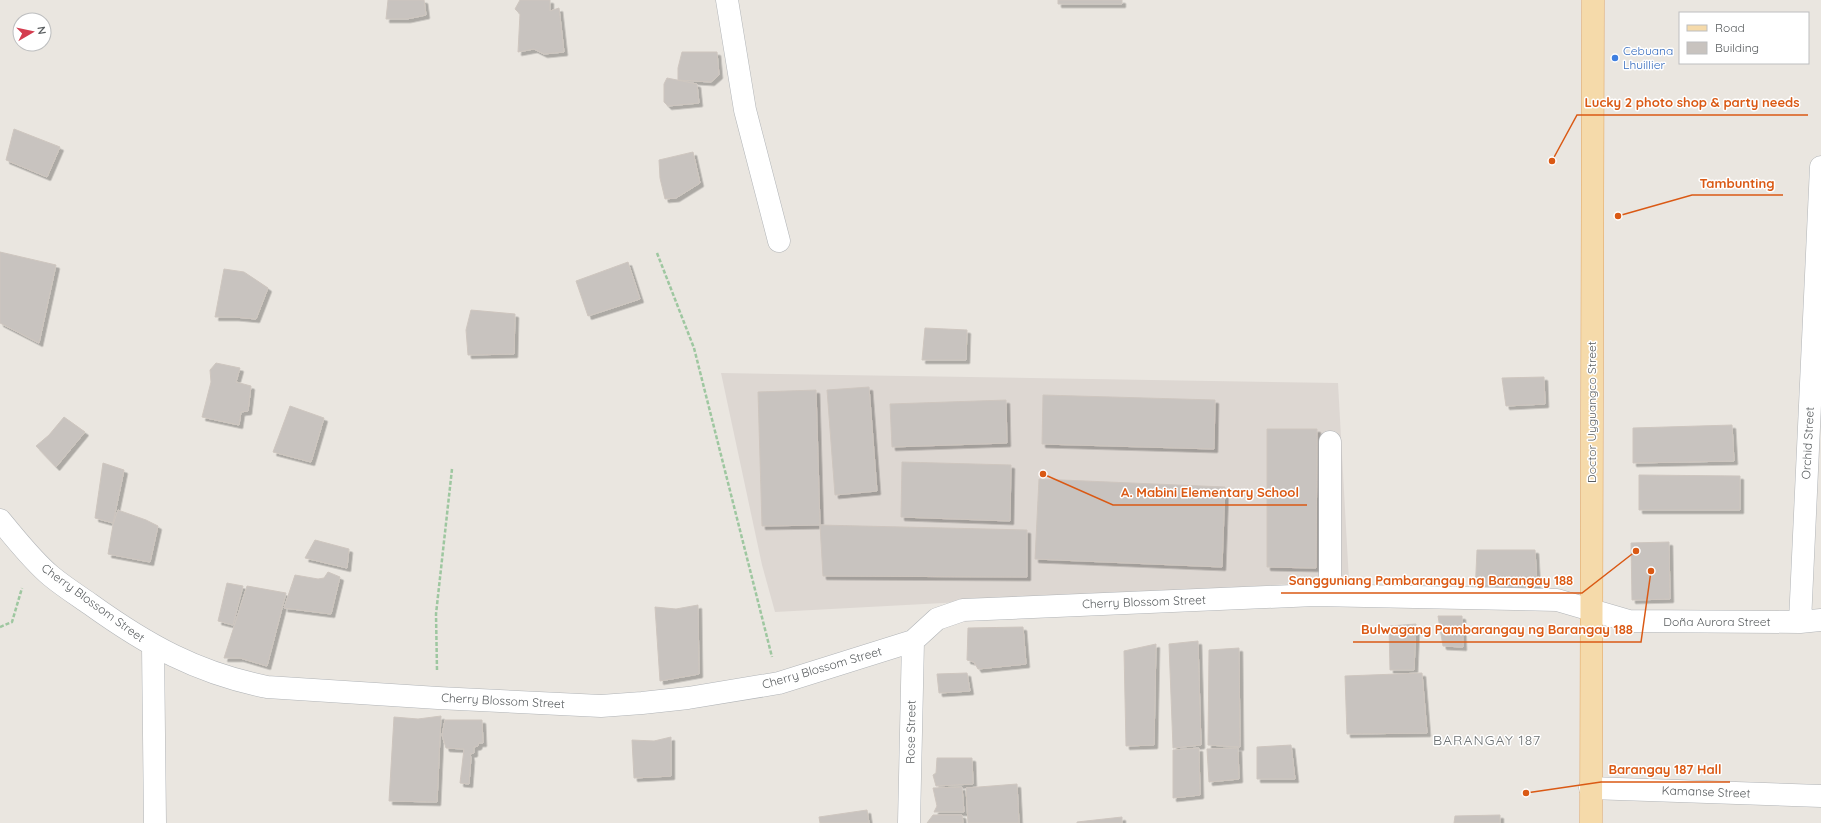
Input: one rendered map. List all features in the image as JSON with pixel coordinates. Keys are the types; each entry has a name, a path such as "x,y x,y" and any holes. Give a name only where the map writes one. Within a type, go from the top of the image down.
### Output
{"main road":[{"name":"Doctor Uyguangco Street","path":"1591,823 1593,0"}],"street":[{"path":"727,0 746,110 779,241"},
{"name":"Orchid Street","path":"1800,622 1821,167"},
{"path":"1330,442 1330,595"},
{"name":"Cherry Blossom Street","path":"0,520 31,557 51,576 125,629 153,646 185,662 246,683 267,686 438,698 601,706 688,698 778,682 913,641 937,619 962,610 1330,595 1557,600 1591,610"},
{"name":"Doña Aurora Street","path":"1591,610 1629,621 1800,622 1821,620"},
{"name":"Rose Street","path":"909,823 913,641"},
{"path":"153,646 155,823"},
{"name":"Kamanse Street","path":"1590,788 1821,796"}],"path":[{"path":"657,253 694,348 778,682"},
{"path":"438,698 436,614 452,470"},
{"path":"0,628 12,622 31,557"}],"shaded area":[{"path":"721,373 1338,383 1349,581 775,612 762,565"}],"building":[{"path":"388,0 424,0 426,15 407,19 386,19"},
{"path":"520,0 550,0 550,11 559,8 564,52 544,54 534,49 518,52 520,14 515,9"},
{"path":"1058,0 1122,0 1122,4 1058,4"},
{"path":"682,52 717,52 719,75 711,82 678,80 678,68"},
{"path":"667,78 697,84 699,103 668,106 664,102 664,84"},
{"path":"14,129 60,147 47,177 6,160"},
{"path":"693,152 700,183 676,198 665,199 660,178 659,160"},
{"path":"0,252 56,265 39,343 0,323"},
{"path":"628,262 640,299 588,316 576,281"},
{"path":"224,269 244,272 268,288 256,319 215,317"},
{"path":"471,310 515,314 514,354 468,355 466,330"},
{"path":"925,328 967,330 966,360 922,360"},
{"path":"216,363 240,368 236,382 251,386 248,411 241,412 239,425 202,417 211,382 210,370"},
{"path":"1544,377 1545,404 1506,406 1502,378"},
{"path":"869,387 877,491 835,495 827,390"},
{"path":"816,390 820,525 762,526 758,392"},
{"path":"1043,395 1215,400 1214,449 1042,444"},
{"path":"1006,400 1007,443 892,447 890,404"},
{"path":"290,406 324,418 311,462 273,452"},
{"path":"64,417 85,432 56,467 36,446 49,435"},
{"path":"1732,425 1734,461 1633,463 1633,428"},
{"path":"1267,429 1317,429 1316,568 1267,567"},
{"path":"902,462 1011,465 1010,521 901,517"},
{"path":"103,463 124,470 113,523 95,518"},
{"path":"1639,475 1740,476 1740,510 1639,510"},
{"path":"1039,479 1225,487 1222,567 1035,559"},
{"path":"118,510 158,526 150,562 108,554 113,525"},
{"path":"820,525 1027,530 1027,577 823,576"},
{"path":"315,540 349,549 347,568 305,558"},
{"path":"1669,542 1670,599 1632,600 1631,543"},
{"path":"1477,550 1535,550 1537,586 1475,594"},
{"path":"328,572 340,577 331,614 284,608 295,575 318,579 324,578"},
{"path":"227,583 243,586 233,625 218,621"},
{"path":"247,586 286,593 267,666 240,658 224,658"},
{"path":"698,605 699,674 660,681 655,607 676,609"},
{"path":"1438,616 1462,616 1463,647 1443,646"},
{"path":"1416,624 1414,670 1390,670 1389,626"},
{"path":"1023,627 1026,664 978,669 974,662 967,660 968,628"},
{"path":"1198,641 1201,745 1173,748 1169,644"},
{"path":"1156,644 1154,745 1126,746 1124,651"},
{"path":"1239,648 1240,747 1208,745 1209,650"},
{"path":"967,673 970,691 939,693 937,674"},
{"path":"1422,673 1427,733 1347,734 1345,676"},
{"path":"441,716 437,802 389,801 394,717 418,719"},
{"path":"445,720 482,720 483,743 479,743 478,746 474,747 474,753 470,754 469,784 460,783 464,749 446,748 442,735"},
{"path":"671,737 671,776 634,778 632,740 654,741"},
{"path":"1291,745 1295,779 1257,779 1257,747"},
{"path":"1199,748 1200,795 1173,798 1173,750"},
{"path":"1238,748 1239,779 1209,782 1207,749"},
{"path":"937,758 972,758 973,784 936,786 933,775 936,773"},
{"path":"1017,784 1019,823 968,823 966,788"},
{"path":"962,787 964,812 934,812 937,806 933,788"},
{"path":"867,810 869,823 820,823 819,817"},
{"path":"933,815 962,815 963,823 927,823"},
{"path":"1500,815 1500,823 1454,823 1455,816"},
{"path":"1122,817 1122,823 1077,823 1077,822"}],"place":[{"name":"Cebuana Lhuillier","path":"1615,58"},
{"name":"Lucky 2 photo shop & party needs","path":"1552,161"},
{"name":"Tambunting","path":"1618,216"},
{"name":"A. Mabini Elementary School","path":"1043,474"},
{"name":"Sangguniang Pambarangay ng Barangay 188","path":"1636,551"},
{"name":"Bulwagang Pambarangay ng Barangay 188","path":"1651,571"},
{"name":"Barangay 187 Hall","path":"1526,793"}],"district":[{"name":"BARANGAY 187","path":"1487,740"}]}
